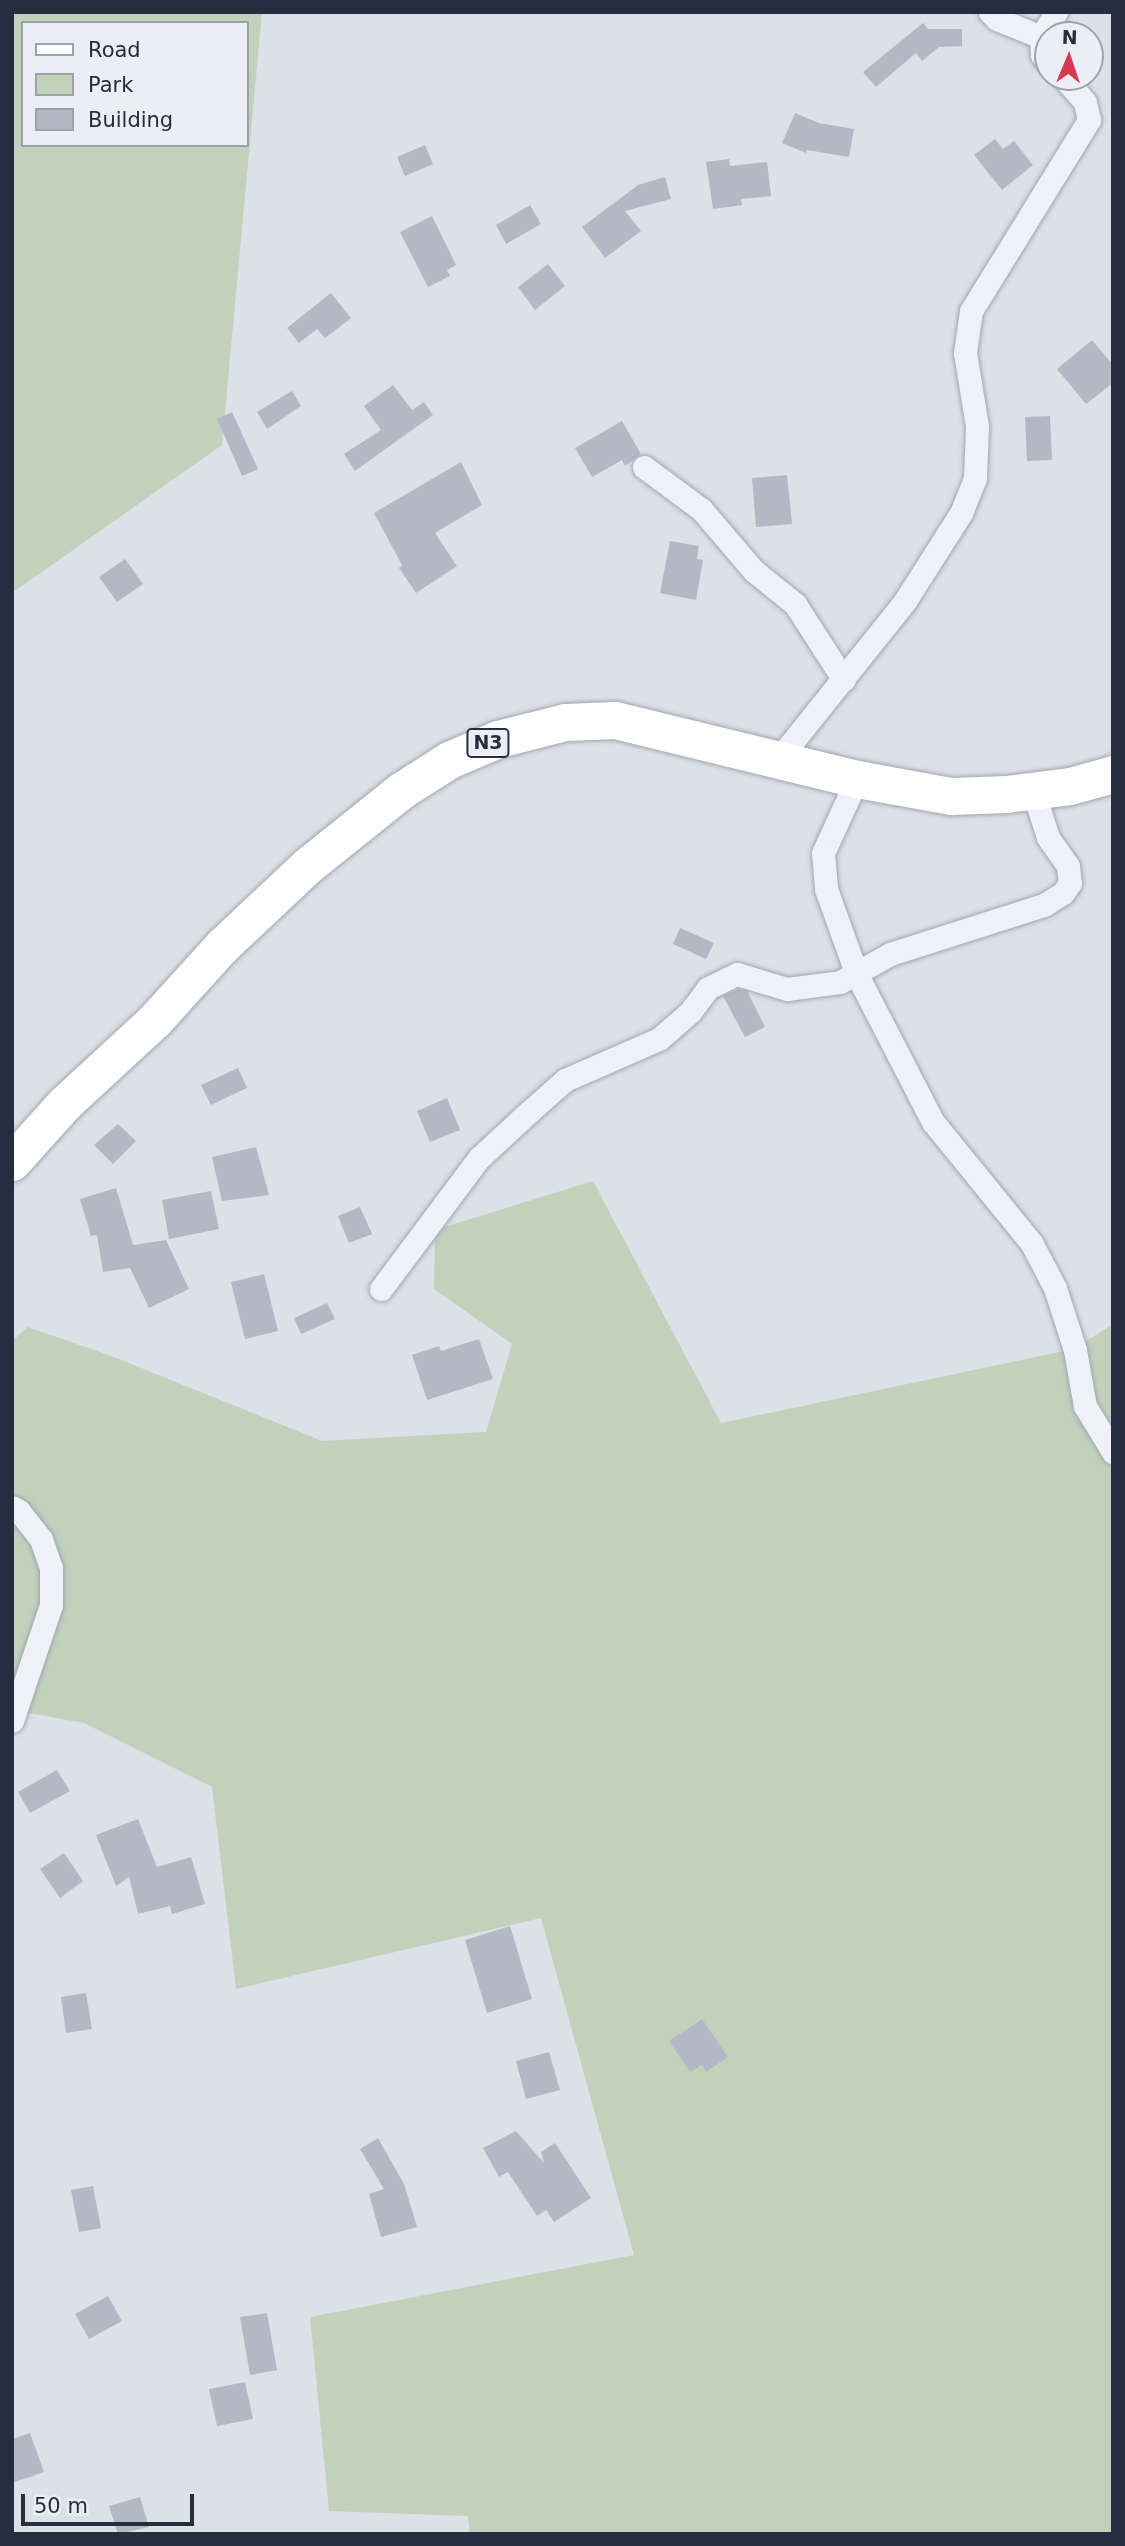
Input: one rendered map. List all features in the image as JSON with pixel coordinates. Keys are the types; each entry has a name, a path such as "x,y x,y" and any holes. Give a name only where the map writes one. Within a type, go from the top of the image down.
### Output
{"main road":[{"name":"N3","path":"12,1162 64,1104 154,1021 223,945 307,866 402,790 449,760 538,727 587,720 615,720 777,761 951,796 1070,786 1113,774"}],"street":[{"path":"990,12 997,19 1034,34"},
{"path":"777,761 905,601 961,513 975,478 976,426 965,353 971,310 1089,120 1085,102 1075,91"},
{"path":"644,467 701,509 754,571 795,604 844,680"},
{"path":"857,779 823,853 826,889 857,975 933,1122 1032,1244 1055,1288 1075,1350 1085,1406 1113,1452"},
{"path":"381,1289 480,1158 565,1080 659,1040 690,1012 708,988 737,974 786,989 817,988 857,975 890,954 1044,905 1063,893 1070,883 1068,866 1048,837 1033,791"},
{"path":"12,1507 19,1511 41,1539 51,1568 51,1605 12,1721"}],"green space":[{"path":"12,12 262,12 222,445 12,593"},
{"path":"593,1181 721,1423 1074,1349 1113,1324 1113,2534 470,2534 468,2516 329,2511 310,2317 634,2255 541,1918 236,1989 212,1787 84,1723 12,1710 12,1341 28,1327 114,1357 322,1441 486,1432 512,1344 434,1289 435,1230"}],"building":[{"path":"923,23 928,29 962,29 962,46 939,47 922,61 916,53 876,87 863,72"},
{"path":"795,113 819,123 854,129 849,157 807,150 806,153 782,143"},
{"path":"995,139 1003,149 1014,141 1033,165 1002,190 974,155"},
{"path":"425,145 433,164 405,176 397,157"},
{"path":"729,159 730,166 767,162 771,196 741,199 742,205 713,209 706,162"},
{"path":"665,177 671,199 625,211 641,231 605,258 582,227 638,185"},
{"path":"530,205 541,224 506,244 496,225"},
{"path":"432,216 456,265 447,270 450,276 428,287 400,232"},
{"path":"548,264 565,286 535,310 518,287"},
{"path":"331,293 351,318 325,338 317,329 299,343 287,328"},
{"path":"1092,340 1113,365 1113,383 1086,404 1057,369"},
{"path":"393,385 412,410 424,402 433,415 355,471 344,454 381,430 364,406"},
{"path":"292,391 301,406 267,429 257,412"},
{"path":"232,412 258,469 242,476 217,419"},
{"path":"1050,416 1052,460 1027,461 1025,417"},
{"path":"622,421 641,454 625,466 622,460 592,477 575,448"},
{"path":"461,462 482,505 435,533 457,566 416,593 399,568 402,565 374,513"},
{"path":"787,475 792,524 756,527 752,478"},
{"path":"670,541 699,546 697,559 703,560 696,600 660,593"},
{"path":"125,559 143,584 117,602 99,577"},
{"path":"680,928 714,943 706,959 673,944"},
{"path":"738,989 747,991 765,1027 745,1037 723,996"},
{"path":"238,1068 247,1088 211,1105 201,1085"},
{"path":"447,1098 460,1130 430,1142 417,1111"},
{"path":"118,1124 136,1141 113,1164 94,1145"},
{"path":"256,1147 269,1195 222,1201 212,1157"},
{"path":"116,1188 133,1245 166,1240 189,1289 149,1308 130,1268 103,1272 97,1235 91,1236 80,1199"},
{"path":"211,1191 219,1229 169,1239 162,1200"},
{"path":"360,1207 372,1234 349,1243 338,1216"},
{"path":"264,1274 278,1331 245,1339 231,1282"},
{"path":"327,1303 335,1319 301,1334 294,1318"},
{"path":"479,1339 493,1379 427,1400 412,1355 439,1346 441,1351"},
{"path":"57,1770 70,1791 30,1813 18,1792"},
{"path":"138,1819 157,1867 191,1857 205,1904 172,1914 170,1906 138,1914 129,1877 116,1886 96,1835"},
{"path":"64,1853 83,1881 60,1898 40,1869"},
{"path":"510,1926 532,1999 487,2013 465,1940"},
{"path":"86,1993 92,2029 66,2033 61,1997"},
{"path":"702,2019 728,2057 706,2072 702,2065 690,2072 669,2041"},
{"path":"549,2052 560,2090 526,2099 516,2061"},
{"path":"516,2131 544,2163 541,2152 555,2143 591,2198 554,2222 546,2210 537,2216 508,2172 499,2177 483,2148"},
{"path":"378,2138 404,2184 417,2227 381,2237 369,2194 384,2189 360,2149"},
{"path":"93,2186 101,2228 79,2232 71,2190"},
{"path":"108,2296 122,2321 89,2339 75,2314"},
{"path":"267,2313 277,2370 250,2375 240,2317"},
{"path":"245,2382 253,2419 217,2426 209,2389"},
{"path":"30,2433 44,2472 12,2483 12,2439"},
{"path":"140,2497 149,2527 118,2534 109,2506"}]}
